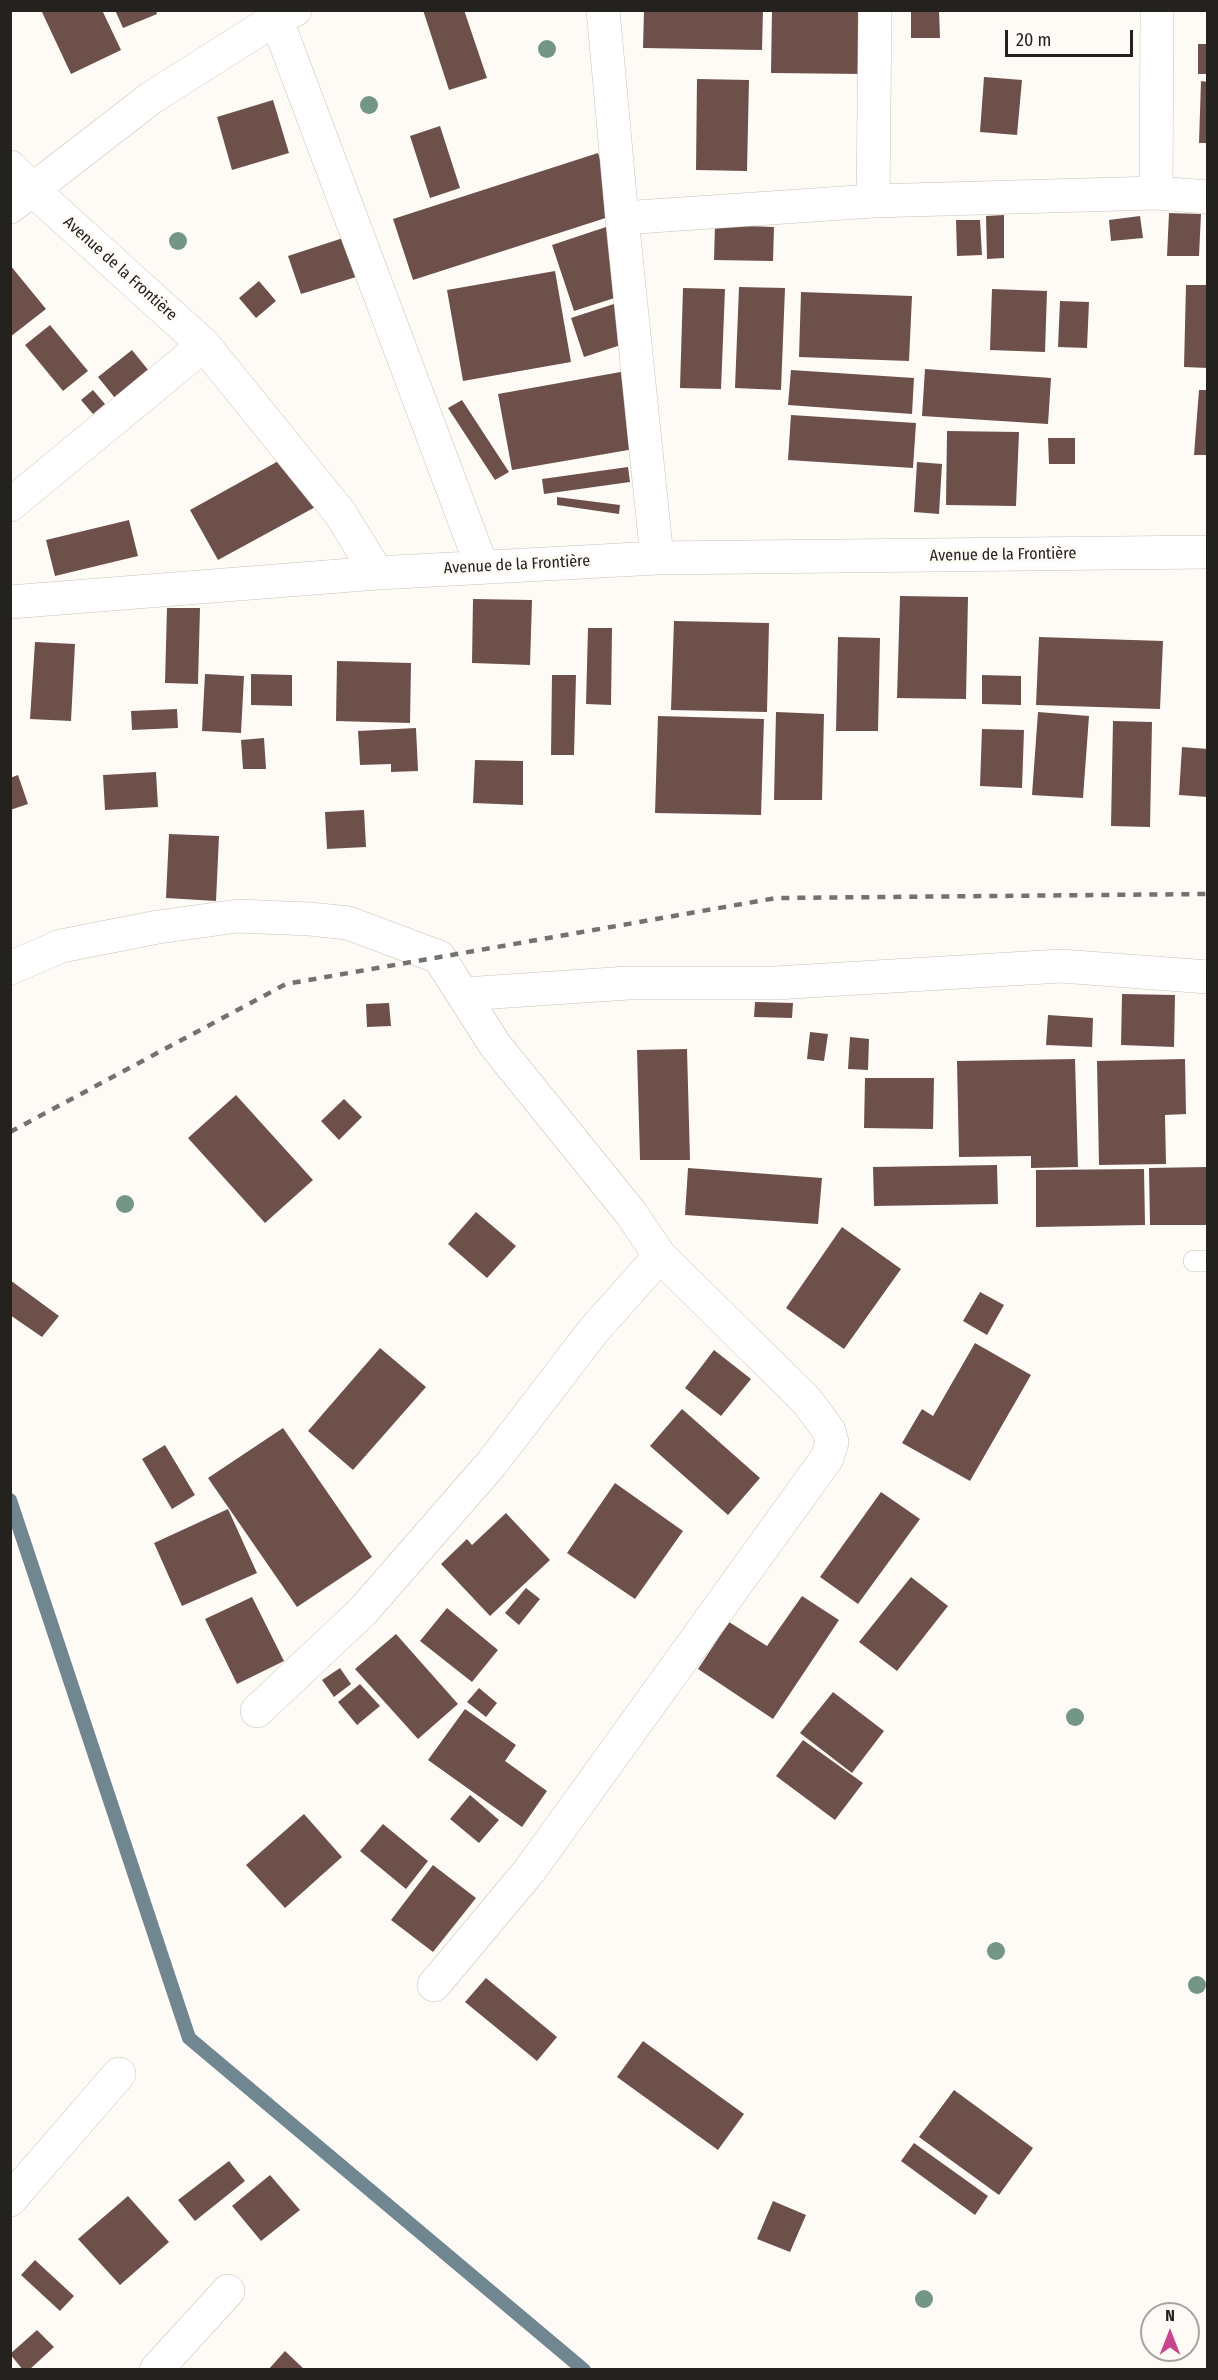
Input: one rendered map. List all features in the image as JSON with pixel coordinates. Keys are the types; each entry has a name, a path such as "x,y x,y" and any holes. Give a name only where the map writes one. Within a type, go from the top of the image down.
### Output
{"street":[{"path":"603,10 657,558"},
{"path":"873,201 875,10"},
{"path":"1156,194 1157,10"},
{"path":"22,199 151,98 282,13 482,567"},
{"name":"Avenue de la Frontière","path":"10,167 22,199 204,345 340,513 377,573 657,558 1208,552"},
{"path":"622,218 873,201 1156,194 1208,197"},
{"path":"10,505 204,345"},
{"path":"10,602 377,573"},
{"path":"10,968 62,946 158,927 238,916 348,923 439,957 495,1045 630,1212 660,1256 807,1401 830,1431 832,1442 827,1458 537,1861 434,1984"},
{"path":"464,994 628,983 775,983 1061,966 1208,977"},
{"path":"257,1711 363,1611 492,1463 594,1330 660,1256"},
{"path":"10,2200 119,2074"},
{"path":"156,2370 228,2291 206,2334"}],"building":[{"path":"41,10 102,10 121,50 71,74"},
{"path":"115,10 156,10 157,14 123,28"},
{"path":"423,10 464,10 487,78 449,90"},
{"path":"644,10 763,10 762,50 643,48"},
{"path":"772,10 865,10 864,74 771,73"},
{"path":"911,10 939,10 940,38 911,38"},
{"path":"1198,44 1208,44 1208,74 1198,74"},
{"path":"984,77 1022,80 1017,135 980,132"},
{"path":"697,79 749,80 747,171 696,170"},
{"path":"1201,81 1208,82 1208,143 1199,143"},
{"path":"273,100 289,153 232,170 217,117"},
{"path":"440,126 460,188 430,198 410,136"},
{"path":"598,153 618,214 413,280 393,219"},
{"path":"1169,213 1201,214 1199,256 1167,256"},
{"path":"1004,215 1004,258 987,259 986,216"},
{"path":"1140,216 1143,238 1111,241 1109,220"},
{"path":"956,220 980,220 982,255 957,256"},
{"path":"715,225 774,227 773,261 714,260"},
{"path":"606,227 627,294 574,311 552,245"},
{"path":"343,238 356,277 301,294 288,256"},
{"path":"10,265 46,309 10,337"},
{"path":"555,271 571,362 463,381 447,290"},
{"path":"259,281 276,301 256,318 239,298"},
{"path":"1186,285 1208,285 1208,368 1184,367"},
{"path":"739,287 785,288 781,390 735,388"},
{"path":"683,288 725,289 721,389 680,388"},
{"path":"992,289 1047,291 1045,352 990,350"},
{"path":"801,292 912,296 909,361 799,357"},
{"path":"1060,301 1089,302 1087,348 1058,347"},
{"path":"620,302 633,341 584,357 571,318"},
{"path":"50,325 88,371 63,391 25,345"},
{"path":"132,350 149,371 115,398 98,377"},
{"path":"925,369 1051,378 1048,424 922,416"},
{"path":"791,370 914,378 912,414 788,405"},
{"path":"626,371 640,448 512,470 498,394"},
{"path":"93,390 105,404 93,414 81,400"},
{"path":"1199,390 1208,390 1208,455 1194,455"},
{"path":"462,400 509,472 495,480 448,408"},
{"path":"791,415 916,423 913,468 788,460"},
{"path":"947,431 1019,432 1016,506 946,505"},
{"path":"1048,438 1075,438 1075,464 1049,464"},
{"path":"291,454 319,505 218,560 190,510"},
{"path":"917,462 942,464 939,514 914,512"},
{"path":"628,467 630,482 544,494 542,479"},
{"path":"557,497 620,505 619,514 557,505"},
{"path":"129,520 138,556 55,576 46,540"},
{"path":"900,596 968,597 966,699 897,698"},
{"path":"473,599 532,600 530,665 472,663"},
{"path":"167,608 200,608 198,684 165,683"},
{"path":"674,621 769,623 767,712 671,710"},
{"path":"588,628 612,628 611,705 586,704"},
{"path":"838,637 880,638 878,731 836,731"},
{"path":"1039,637 1163,641 1160,709 1036,705"},
{"path":"35,642 75,644 71,721 30,719"},
{"path":"337,661 411,663 410,723 336,721"},
{"path":"205,674 244,676 241,733 202,731"},
{"path":"251,674 292,675 292,706 251,705"},
{"path":"552,675 576,675 574,755 551,755"},
{"path":"982,675 1021,676 1021,705 982,704"},
{"path":"177,709 178,728 132,730 131,711"},
{"path":"776,712 824,714 822,800 774,800"},
{"path":"1038,712 1089,716 1083,798 1032,795"},
{"path":"658,716 764,719 761,815 655,813"},
{"path":"1113,721 1152,722 1150,827 1111,826"},
{"path":"416,728 418,771 391,772 391,764 360,765 358,731"},
{"path":"982,729 1024,730 1022,788 980,786"},
{"path":"264,738 266,769 243,769 241,740"},
{"path":"1182,747 1208,749 1208,797 1179,795"},
{"path":"475,760 523,761 523,805 473,803"},
{"path":"156,772 158,807 105,810 103,775"},
{"path":"18,775 28,804 10,810 10,778"},
{"path":"364,810 366,847 327,849 325,812"},
{"path":"169,834 219,836 216,901 166,898"},
{"path":"1122,994 1175,995 1174,1047 1121,1045"},
{"path":"755,1002 793,1003 792,1018 754,1017"},
{"path":"389,1003 391,1026 367,1027 366,1004"},
{"path":"1048,1015 1093,1018 1092,1047 1046,1045"},
{"path":"810,1032 828,1034 824,1061 807,1059"},
{"path":"850,1037 869,1039 868,1070 848,1069"},
{"path":"687,1049 690,1160 640,1160 637,1050"},
{"path":"1075,1059 1078,1167 1031,1168 1031,1156 959,1157 957,1061"},
{"path":"1185,1059 1186,1114 1165,1115 1166,1164 1099,1165 1097,1061"},
{"path":"865,1078 934,1078 933,1129 864,1128"},
{"path":"236,1095 313,1180 265,1223 188,1138"},
{"path":"344,1099 362,1117 339,1140 321,1121"},
{"path":"997,1165 998,1204 874,1206 873,1167"},
{"path":"1208,1167 1208,1225 1150,1225 1149,1168"},
{"path":"688,1168 822,1178 818,1224 685,1215"},
{"path":"1144,1169 1145,1225 1036,1227 1036,1170"},
{"path":"476,1212 516,1246 487,1278 448,1244"},
{"path":"842,1227 901,1269 844,1349 786,1308"},
{"path":"10,1280 59,1316 42,1337 10,1315"},
{"path":"980,1292 1004,1305 987,1335 963,1321"},
{"path":"975,1343 1031,1375 970,1481 902,1443 922,1409 933,1416"},
{"path":"380,1348 426,1387 353,1470 308,1431"},
{"path":"714,1350 751,1379 721,1416 685,1388"},
{"path":"682,1409 760,1478 728,1515 650,1446"},
{"path":"283,1428 372,1557 297,1607 208,1478"},
{"path":"165,1445 195,1495 172,1509 142,1459"},
{"path":"615,1483 683,1531 635,1599 567,1553"},
{"path":"881,1492 920,1519 858,1604 820,1577"},
{"path":"228,1509 257,1573 182,1606 154,1543"},
{"path":"506,1513 550,1560 490,1616 441,1564 467,1539 472,1545"},
{"path":"911,1577 948,1606 897,1671 859,1642"},
{"path":"526,1588 540,1599 519,1625 505,1613"},
{"path":"802,1596 839,1620 773,1719 698,1669 729,1622 767,1646"},
{"path":"252,1597 284,1661 237,1684 205,1619"},
{"path":"447,1608 498,1650 472,1682 420,1641"},
{"path":"396,1634 458,1704 418,1739 355,1669"},
{"path":"340,1668 351,1684 334,1697 322,1680"},
{"path":"360,1684 380,1706 357,1725 338,1702"},
{"path":"479,1688 497,1703 486,1717 467,1702"},
{"path":"833,1692 884,1731 852,1773 800,1733"},
{"path":"465,1709 516,1745 505,1761 547,1791 522,1827 428,1760"},
{"path":"803,1740 863,1783 835,1820 776,1776"},
{"path":"470,1795 499,1820 479,1843 450,1819"},
{"path":"304,1814 342,1857 285,1908 246,1865"},
{"path":"383,1824 428,1861 406,1889 360,1851"},
{"path":"433,1865 476,1898 433,1952 391,1920"},
{"path":"486,1978 557,2037 537,2061 465,2002"},
{"path":"643,2041 744,2114 718,2150 617,2077"},
{"path":"954,2090 1033,2148 999,2195 919,2137"},
{"path":"914,2143 988,2196 975,2215 901,2161"},
{"path":"229,2161 245,2181 195,2221 178,2200"},
{"path":"270,2175 300,2210 261,2241 232,2206"},
{"path":"128,2196 169,2242 120,2285 78,2239"},
{"path":"773,2201 806,2215 790,2252 757,2239"},
{"path":"35,2260 74,2296 60,2311 21,2275"},
{"path":"37,2330 54,2347 29,2370 23,2370 10,2354"},
{"path":"285,2351 305,2370 268,2370"}],"waterway":[{"path":"10,1500 189,2038 584,2370"}],"railway":[{"path":"10,1132 286,984 776,898 1208,894"}]}
